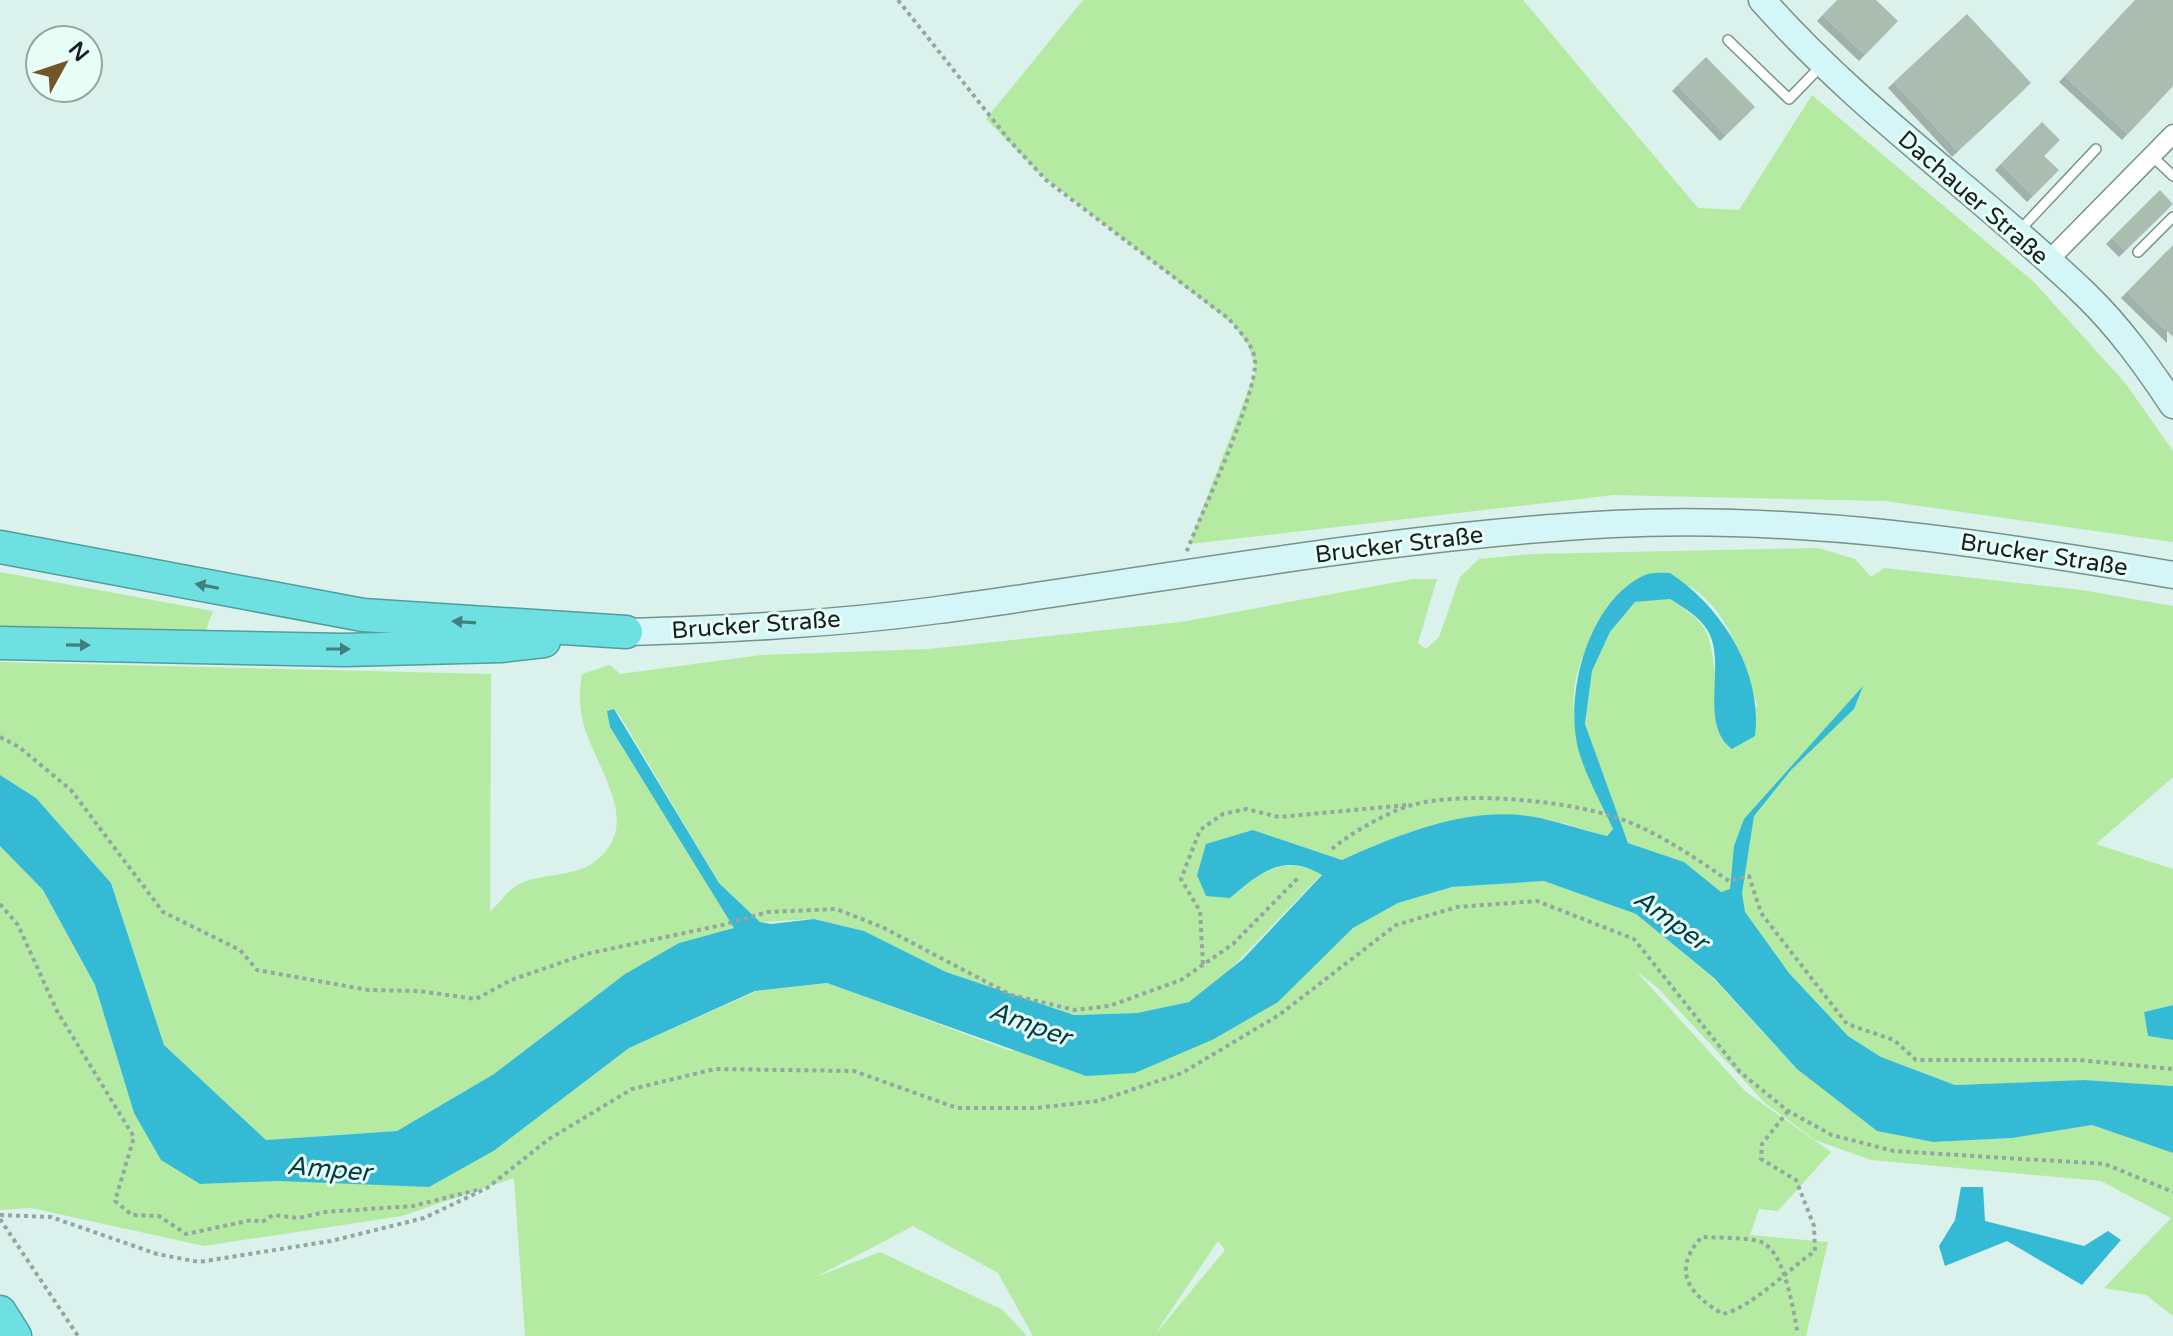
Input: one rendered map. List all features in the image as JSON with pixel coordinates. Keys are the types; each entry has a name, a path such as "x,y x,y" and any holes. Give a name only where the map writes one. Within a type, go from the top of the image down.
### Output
{"highway":[{"path":"0,547 363,615 626,632"},
{"path":"0,643 344,650 501,646 626,632"},
{"path":"0,1312 15,1336"}],"main road":[{"name":"Dachauer Straße","path":"1771,6 1822,65 2087,296 2136,351 2173,405"},
{"name":"Brucker Straße","path":"626,632 754,628 920,612 1177,574 1529,530 1727,522 1949,540 2173,575"}],"street":[{"path":"2047,262 2173,134"}],"lane":[{"path":"1728,40 1789,99 1822,65"},
{"path":"2016,235 2096,149"},
{"path":"2152,156 2173,176"},
{"path":"2138,252 2173,217"}],"path":[{"path":"898,0 1009,140 1046,180 1229,319 1247,340 1255,359 1250,390 1177,574"},
{"path":"0,737 19,747 71,790 163,912 240,950 257,970 368,990 419,991 476,999 511,980 586,954 768,912 836,909 933,953 1011,995 1075,1010 1109,1006 1181,980 1233,944 1298,878"},
{"path":"1203,964 1200,911 1181,879 1200,830 1223,814 1246,809 1279,817 1481,799 1569,806 1627,821 1671,841 1729,881 1749,876 1761,913 1847,1024 1894,1040 1916,1060 2079,1060 2173,1069"},
{"path":"1332,849 1343,839 1411,805"},
{"path":"0,1217 51,1217 157,1254 199,1262 331,1241 424,1218 487,1188 549,1139 632,1089 715,1069 854,1071 908,1087 957,1108 1035,1108 1098,1101 1182,1073 1279,1015 1396,925 1457,907 1537,901 1634,939 1740,1072 1788,1111 1832,1135 1894,1151 2105,1164 2173,1192"},
{"path":"0,904 18,925 57,1011 134,1137 115,1201 132,1215 159,1216 186,1234 252,1220 262,1222 273,1215 299,1218 325,1212 413,1206 487,1188"},
{"path":"1788,1111 1762,1144 1761,1159 1796,1180 1814,1226 1815,1251 1784,1272 1734,1312 1723,1314 1697,1299 1687,1282 1691,1249 1702,1237 1762,1241 1774,1251 1784,1272 1798,1334"},
{"path":"0,1217 78,1336"}],"green space":[{"path":"1083,0 1523,0 1698,208 1739,210 1812,95 2034,282 2126,384 2173,451 2173,542 1885,501 1614,495 1189,544 1256,370 1249,347 1234,325 1041,175 986,119"},
{"path":"1818,548 1855,559 1871,577 1884,568 2082,590 2173,606 2173,777 2096,844 2173,869 2173,1005 2144,1012 2148,1036 2173,1040 2173,1086 2084,1080 1955,1085 1881,1057 1848,1036 1789,973 1745,913 1684,862 1628,843 1585,724 1592,671 1610,632 1635,602 1670,599 1693,616 1709,639 1716,677 1758,708 1735,643 1718,613 1689,586 1646,574 1584,656 1575,686 1573,707 1580,749 1613,829 1606,836 1540,818 1489,815 1413,831 1342,860 1253,830 1230,898 1252,880 1283,866 1308,868 1322,874 1217,983 1189,1002 1137,1013 1074,1015 946,972 864,931 814,919 760,922 719,883 620,716 614,709 608,711 610,727 735,928 679,943 625,974 494,1074 397,1131 266,1140 164,1045 111,883 36,798 0,775 0,662 491,674 490,912 516,886 533,879 584,868 608,849 615,833 617,816 607,781 583,722 580,694 582,674 610,665 620,674 761,655 928,649 1181,622 1413,579 1437,579 1418,643 1426,649 1439,637 1460,577 1479,559 1532,554"},
{"path":"0,572 213,611 204,635 0,630"},
{"path":"0,846 43,890 95,985 134,1113 200,1184 279,1181 495,1150 629,1048 757,991 828,983 1011,1051 1278,1002 1353,928 1398,903 1452,887 1544,881 1636,914 1712,977 1795,1067 1877,1131 1933,1142 2012,1138 2092,1125 2173,1153 2173,1316 2146,1295 2104,1288 2171,1218 2101,1181 1871,1160 1815,1140 1765,1103 1658,988 1636,971 1746,1092 1831,1152 1778,1211 1759,1209 1750,1235 1828,1242 1806,1336 1033,1336 998,1273 913,1226 816,1277 880,1252 1003,1310 1027,1336 525,1336 514,1178 402,1216 204,1246 31,1208 0,1210","holes":["1218,1241 1225,1250 1157,1332"]}],"water":[{"name":"Amper","path":"1670,573 1706,604 1735,643 1752,688 1756,712 1755,736 1732,749 1722,738 1714,709 1713,645 1700,621 1670,599 1635,602 1610,632 1592,671 1585,724 1628,843 1684,862 1721,892 1730,889 1734,846 1744,819 1863,686 1854,709 1791,770 1754,816 1742,893 1745,912 1789,973 1848,1036 1881,1057 1955,1085 2084,1080 2173,1086 2173,1153 2092,1125 2012,1138 1933,1142 1877,1131 1797,1069 1714,978 1636,914 1544,881 1452,887 1398,903 1353,928 1278,1002 1214,1039 1135,1073 1086,1076 827,983 755,991 629,1048 495,1150 429,1187 279,1181 200,1184 161,1160 134,1113 95,985 43,890 0,846 0,775 36,798 111,883 164,1045 266,1140 397,1131 494,1074 625,974 679,943 734,928 610,727 607,711 614,709 719,883 760,922 771,924 814,919 864,931 946,972 1074,1015 1137,1013 1189,1002 1243,959 1322,875 1308,868 1284,866 1262,874 1230,898 1206,896 1197,875 1206,844 1253,830 1342,860 1413,831 1489,815 1540,818 1607,836 1613,829 1583,764 1575,732 1578,680 1584,653 1608,606 1625,588 1645,575"},
{"path":"2173,1005 2173,1040 2148,1036 2144,1012"},
{"path":"1961,1187 1983,1187 1985,1221 2084,1246 2108,1231 2121,1240 2082,1285 2007,1241 1945,1266 1939,1246 1955,1220"}],"building":[{"path":"1837,0 1876,0 1898,21 1865,55 1823,15"},
{"path":"2135,0 2173,0 2173,86 2128,134 2065,76"},
{"path":"1967,14 2031,83 1958,151 1894,82"},
{"path":"1706,57 1755,107 1726,135 1678,85"},
{"path":"2042,122 2060,140 2044,156 2059,170 2033,196 2001,164"},
{"path":"2160,190 2173,204 2125,251 2112,238"},
{"path":"2173,245 2173,337 2127,292"}]}
